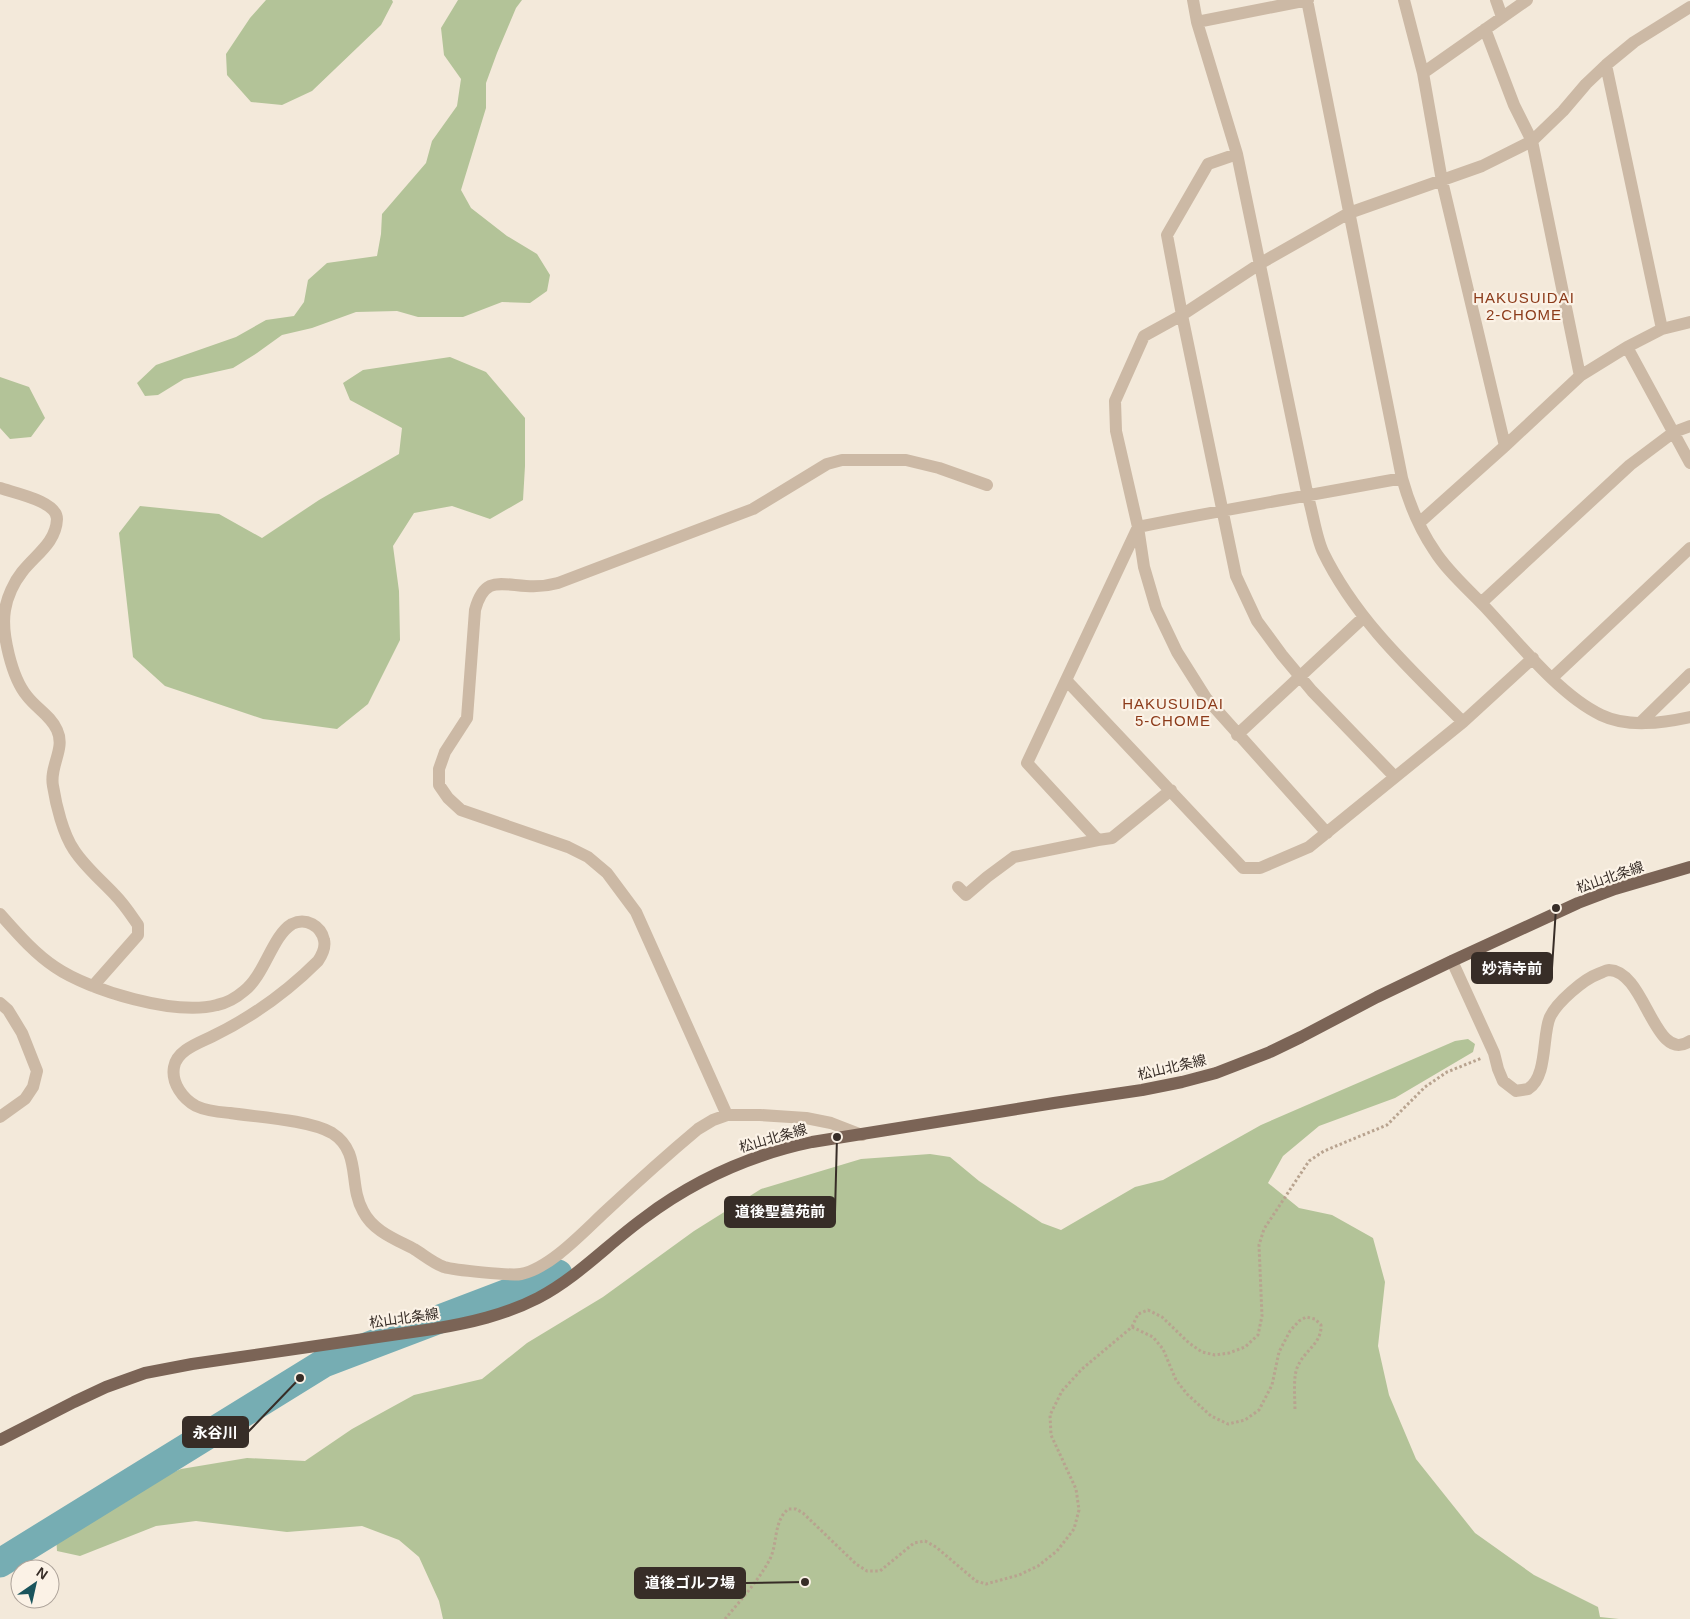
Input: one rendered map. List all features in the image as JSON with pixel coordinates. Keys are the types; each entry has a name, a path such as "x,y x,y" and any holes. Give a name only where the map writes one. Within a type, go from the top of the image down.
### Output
{"main road":[{"name":"松山北条線","path":"0,1440 106,1387 145,1373 192,1364 433,1329 502,1314 538,1298 563,1283 592,1262 643,1218 670,1199 712,1176 751,1158 782,1149 862,1135 1142,1090 1216,1073 1301,1038 1340,1015 1578,903 1615,889 1690,867"}],"street":[{"path":"1193,0 1197,22 1237,154 1308,497 1322,550 1351,601 1391,650 1464,722"},
{"path":"1197,22 1307,0 1402,478 1410,503 1434,551 1533,658 1571,696 1601,715 1621,722 1667,722 1690,717"},
{"path":"1404,0 1423,73 1442,181 1505,446"},
{"path":"1496,0 1502,18"},
{"path":"1423,73 1527,0"},
{"path":"1327,832 1237,735 1206,698 1177,652 1156,608 1144,568 1138,527 1116,432 1115,401 1144,336 1182,315 1261,263 1349,213 1482,166 1532,141 1606,65 1634,42 1690,7"},
{"path":"1485,29 1514,105 1532,141 1580,376"},
{"path":"1606,65 1662,329"},
{"path":"1237,154 1208,164 1167,235 1236,576 1258,621 1282,656 1395,777"},
{"path":"1419,522 1580,376 1627,347 1662,329 1690,322"},
{"path":"1627,347 1690,463"},
{"path":"1482,603 1630,465 1674,432 1690,426"},
{"path":"727,1115 636,912 607,873 588,857 568,846 461,810 448,798 439,785 438,769 445,752 467,718 475,610 478,598 486,587 496,583 544,586 558,583 708,527 753,509 827,464 842,460 906,460 939,468 987,485"},
{"path":"1138,527 1222,510 1308,497 1402,478"},
{"path":"0,488 45,503 54,510 57,518 49,542 23,571 10,593 5,606 5,634 18,683 26,696 50,719 60,739 59,749 52,770 52,782 68,839 82,861 117,897 138,925 138,935 94,986"},
{"path":"1098,840 1027,763 1138,527"},
{"path":"1552,678 1690,548"},
{"path":"1237,735 1364,617"},
{"path":"1067,681 1243,868 1260,868 1309,846 1464,722 1533,658"},
{"path":"1641,722 1690,674"},
{"path":"958,887 966,895 1014,857 1112,838 1171,790"},
{"path":"0,914 39,954 67,975 94,986 141,1000 186,1008 217,1005 231,1000 245,990 258,976 284,931 293,924 303,921 313,924 320,930 325,941 324,952 318,961 262,1008 230,1028 190,1047 174,1065 173,1076 175,1082 185,1099 197,1106 212,1111 306,1124 332,1133 348,1151 355,1174 357,1198 369,1221 392,1238 445,1267 508,1274 521,1274 534,1269 570,1245 698,1129 712,1120 727,1115 806,1118 831,1123 862,1135"},
{"path":"1452,961 1494,1053 1503,1082 1516,1091 1528,1088 1536,1079 1542,1065 1550,1018 1561,1001 1594,976 1609,970 1624,975 1634,986 1664,1038 1674,1044 1685,1044 1690,1041"},
{"path":"0,1003 8,1010 22,1033 38,1071 33,1087 25,1099 0,1117"}],"path":[{"path":"725,1619 769,1560 774,1548 777,1527 782,1515 788,1509 796,1508 803,1513 856,1564 867,1571 880,1571 914,1543 925,1541 936,1547 976,1581 986,1584 1019,1575 1038,1566 1057,1551 1074,1529 1080,1510 1076,1489 1051,1435 1050,1415 1062,1391 1082,1369 1132,1327 1138,1314 1148,1310 1162,1317 1202,1352 1215,1355 1229,1353 1245,1347 1258,1335 1262,1316 1259,1245 1264,1229 1309,1161 1324,1150 1387,1125 1425,1087 1447,1072 1494,1053"},
{"path":"1132,1327 1153,1337 1163,1349 1176,1380 1187,1394 1211,1416 1228,1424 1245,1420 1259,1410 1272,1385 1279,1352 1290,1331 1299,1321 1306,1317 1316,1319 1321,1325 1322,1334 1303,1355 1296,1370 1295,1410"}],"green space":[{"path":"266,0 392,0 393,2 381,25 312,91 282,105 251,102 227,75 226,54 250,18"},
{"path":"458,0 522,0 516,8 486,83 486,108 461,190 471,208 507,236 537,254 550,275 547,291 530,303 502,302 463,317 418,317 397,311 356,312 312,328 282,335 233,368 184,379 158,395 145,396 137,383 156,365 236,337 266,320 294,316 304,302 308,280 327,263 377,256 382,214 426,163 432,141 457,106 461,79 444,55 441,28"},
{"path":"450,357 486,372 525,418 523,500 490,519 452,506 414,513 393,546 399,591 400,640 368,704 337,729 263,719 165,686 133,657 119,533 140,506 219,514 262,538 319,500 399,454 402,428 350,400 343,383 363,370"},
{"path":"0,377 29,387 45,418 31,437 10,439 0,428"},
{"path":"1468,1039 1475,1044 1473,1052 1395,1098 1319,1126 1283,1156 1268,1183 1299,1208 1332,1215 1373,1238 1385,1282 1378,1346 1389,1395 1416,1459 1475,1533 1534,1575 1598,1607 1600,1617 1619,1619 443,1619 439,1601 419,1557 399,1540 362,1526 287,1532 196,1521 156,1526 80,1556 57,1551 56,1535 145,1484 181,1469 247,1458 305,1461 352,1429 414,1395 482,1379 527,1343 603,1297 694,1231 761,1189 861,1159 930,1154 950,1157 979,1181 1042,1223 1061,1230 1135,1187 1163,1180 1261,1125 1455,1041"}],"waterway":[{"path":"0,1563 324,1363 558,1274"}],"place":[{"name":"妙清寺前","path":"1556,908"},
{"name":"道後聖墓苑前","path":"837,1137"},
{"name":"永谷川","path":"300,1378"},
{"name":"道後ゴルフ場","path":"805,1582"}],"district":[{"name":"HAKUSUIDAI 2-CHOME","path":"1524,306"},
{"name":"HAKUSUIDAI 5-CHOME","path":"1173,712"}]}
